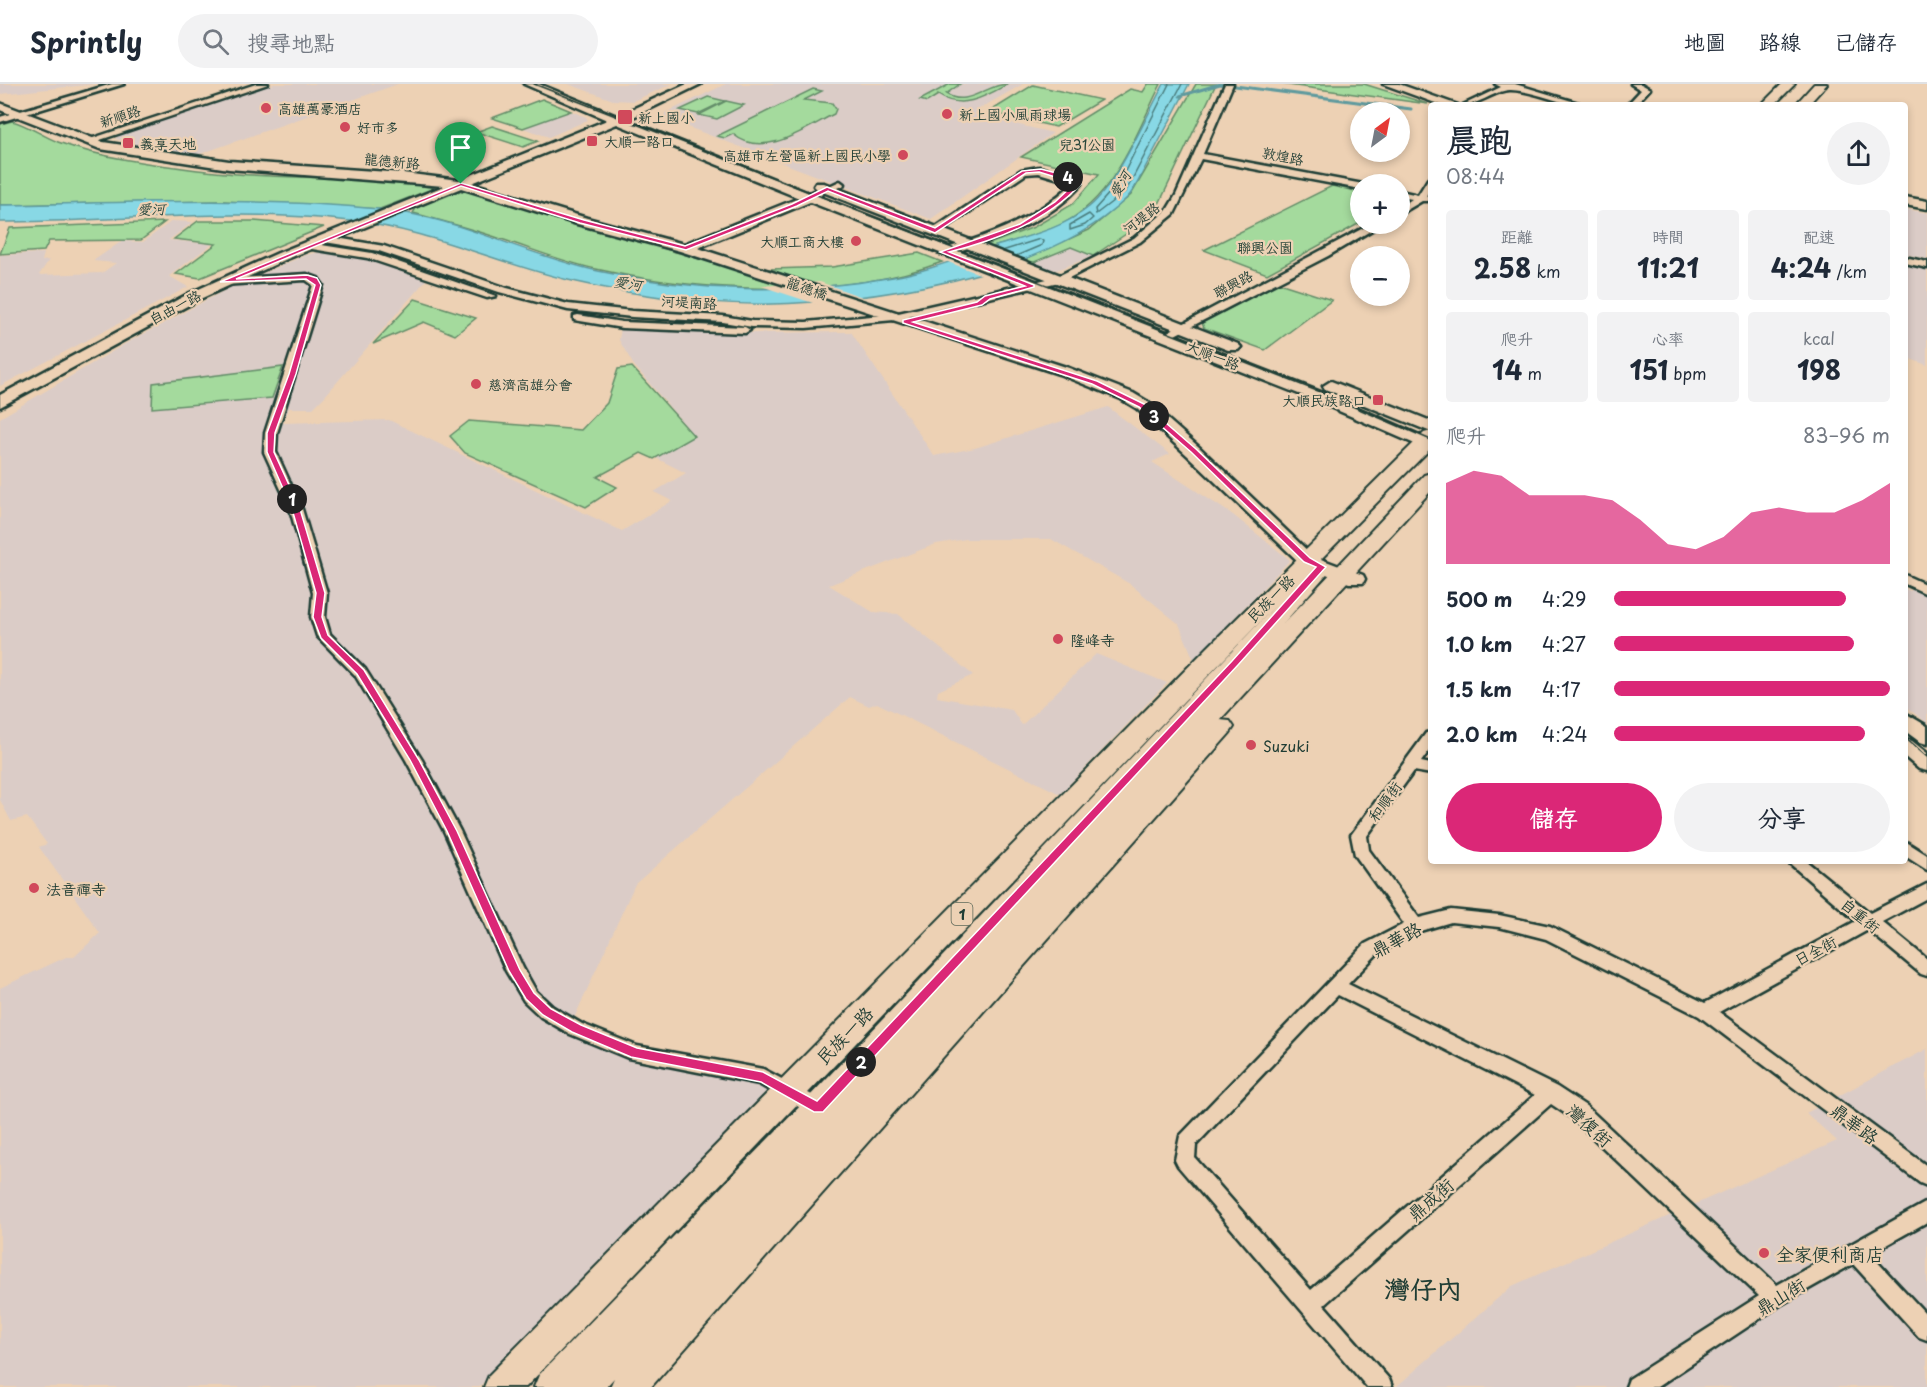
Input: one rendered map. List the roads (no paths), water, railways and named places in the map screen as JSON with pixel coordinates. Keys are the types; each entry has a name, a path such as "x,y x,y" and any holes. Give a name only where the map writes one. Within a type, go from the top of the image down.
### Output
{"main road":[{"path":"1757,102 1775,84"},
{"path":"1770,102 1789,84"},
{"path":"1784,102 1802,84"},
{"path":"1804,102 1821,84"},
{"name":"民族一路","path":"552,1387 1215,696 1332,570 1428,445"},
{"name":"民族一路","path":"582,1387 1332,570 1428,483"},
{"name":"民族一路","path":"1332,570 1428,500"},
{"name":"民族一路","path":"501,1387 789,1092 1215,696"},
{"name":"民族一路","path":"627,1387 1215,696"}],"street":[{"path":"0,120 120,84"},
{"name":"新順路","path":"88,141 264,84"},
{"path":"529,84 949,254 975,246 1037,217 1070,192 1078,184 1077,181 1039,170 1024,172 935,231"},
{"path":"554,84 755,161"},
{"path":"461,184 618,121 696,84"},
{"path":"1388,84 1443,102"},
{"path":"1634,102 1646,89 1635,84"},
{"path":"1473,102 1507,85 1570,102"},
{"name":"河堤路","path":"1031,286 1059,279 1111,255 1157,225 1171,212 1199,156 1228,87"},
{"name":"龍德新路","path":"0,106 88,141 160,156 229,165 403,177 461,184 582,221 686,248"},
{"name":"敦煌路","path":"1199,156 1350,184"},
{"path":"809,182 833,186 975,246"},
{"name":"自由一路","path":"0,402 224,282 357,225 461,184"},
{"path":"686,248 795,205 833,186"},
{"path":"1410,204 1420,198 1428,186"},
{"path":"1410,196 1428,199"},
{"path":"1908,202 1927,205"},
{"name":"聯興路","path":"1164,336 1360,234"},
{"name":"河堤南路","path":"325,239 381,248 503,290 587,310 774,325 900,319 979,303 987,297 1031,286"},
{"name":"河堤南路","path":"309,246 369,255 516,304 600,322 674,328 811,332 1005,301 1028,292 1031,286"},
{"name":"大順一路","path":"975,246 1183,327 1428,441"},
{"name":"龍德橋","path":"686,248 1085,378 1142,405 1332,570"},
{"name":"大順一路","path":"949,254 1315,395 1428,441"},
{"path":"1908,261 1927,265"},
{"path":"224,282 307,277 318,285 292,374 271,433 270,452 296,509 320,593 318,617 324,636 360,672 414,760 452,831 510,960 530,996 547,1012 576,1029 635,1053 763,1077 819,1108"},
{"path":"1908,580 1927,590"},
{"path":"1908,722 1927,737"},
{"name":"和順街","path":"1415,926 1360,851 1359,835 1428,740"},
{"path":"1908,748 1927,764"},
{"path":"1410,765 1428,768"},
{"path":"1908,849 1927,864"},
{"name":"自重街","path":"1799,864 1927,969"},
{"name":"日全街","path":"1705,1011 1927,890"},
{"name":"鼎華路","path":"1381,1387 1185,1160 1187,1142 1371,949 1415,926 1451,916 1499,921 1550,933 1705,1011 1927,1177"},
{"name":"灣復街","path":"1337,987 1550,1093 1580,1112 1775,1297"},
{"name":"鼎成街","path":"1310,1304 1550,1093"},
{"name":"鼎山街","path":"1637,1387 1775,1297 1927,1211"},
{"path":"1856,1253 1927,1330"}],"water":[{"name":"愛河","path":"1164,84 1189,84 1133,190 1127,198 1096,223 1061,243 980,274 937,284 852,298 783,304 753,304 659,297 540,273 407,231 379,225 306,217 219,215 0,222 0,205 237,201 332,205 379,209 435,219 543,256 634,278 745,289 819,287 856,283 932,267 1044,231 1079,215 1100,196 1110,183"}],"waterway":[{"path":"1180,96 1220,84 1411,109"}],"tram line":[{"path":"534,84 1317,391 1428,439"},
{"path":"1908,741 1927,757"}],"place":[{"name":"高雄萬豪酒店","path":"266,108"},
{"name":"新上國小風雨球場","path":"947,114"},
{"name":"新上國小","path":"625,117"},
{"name":"好市多","path":"345,127"},
{"name":"大順一路口","path":"592,141"},
{"name":"義享天地","path":"128,143"},
{"name":"高雄市左營區新上國民小學","path":"903,155"},
{"name":"大順工商大樓","path":"856,241"},
{"name":"慈濟高雄分會","path":"476,384"},
{"name":"大順民族路口","path":"1378,400"},
{"name":"隆峰寺","path":"1058,639"},
{"name":"Suzuki","path":"1251,745"},
{"name":"法音禪寺","path":"34,888"},
{"name":"全家便利商店","path":"1764,1253"}],"district":[{"name":"灣仔內","path":"1423,1288"}],"park label":[{"name":"兒31公園","path":"1087,144"},
{"name":"聯興公園","path":"1265,247"}]}
